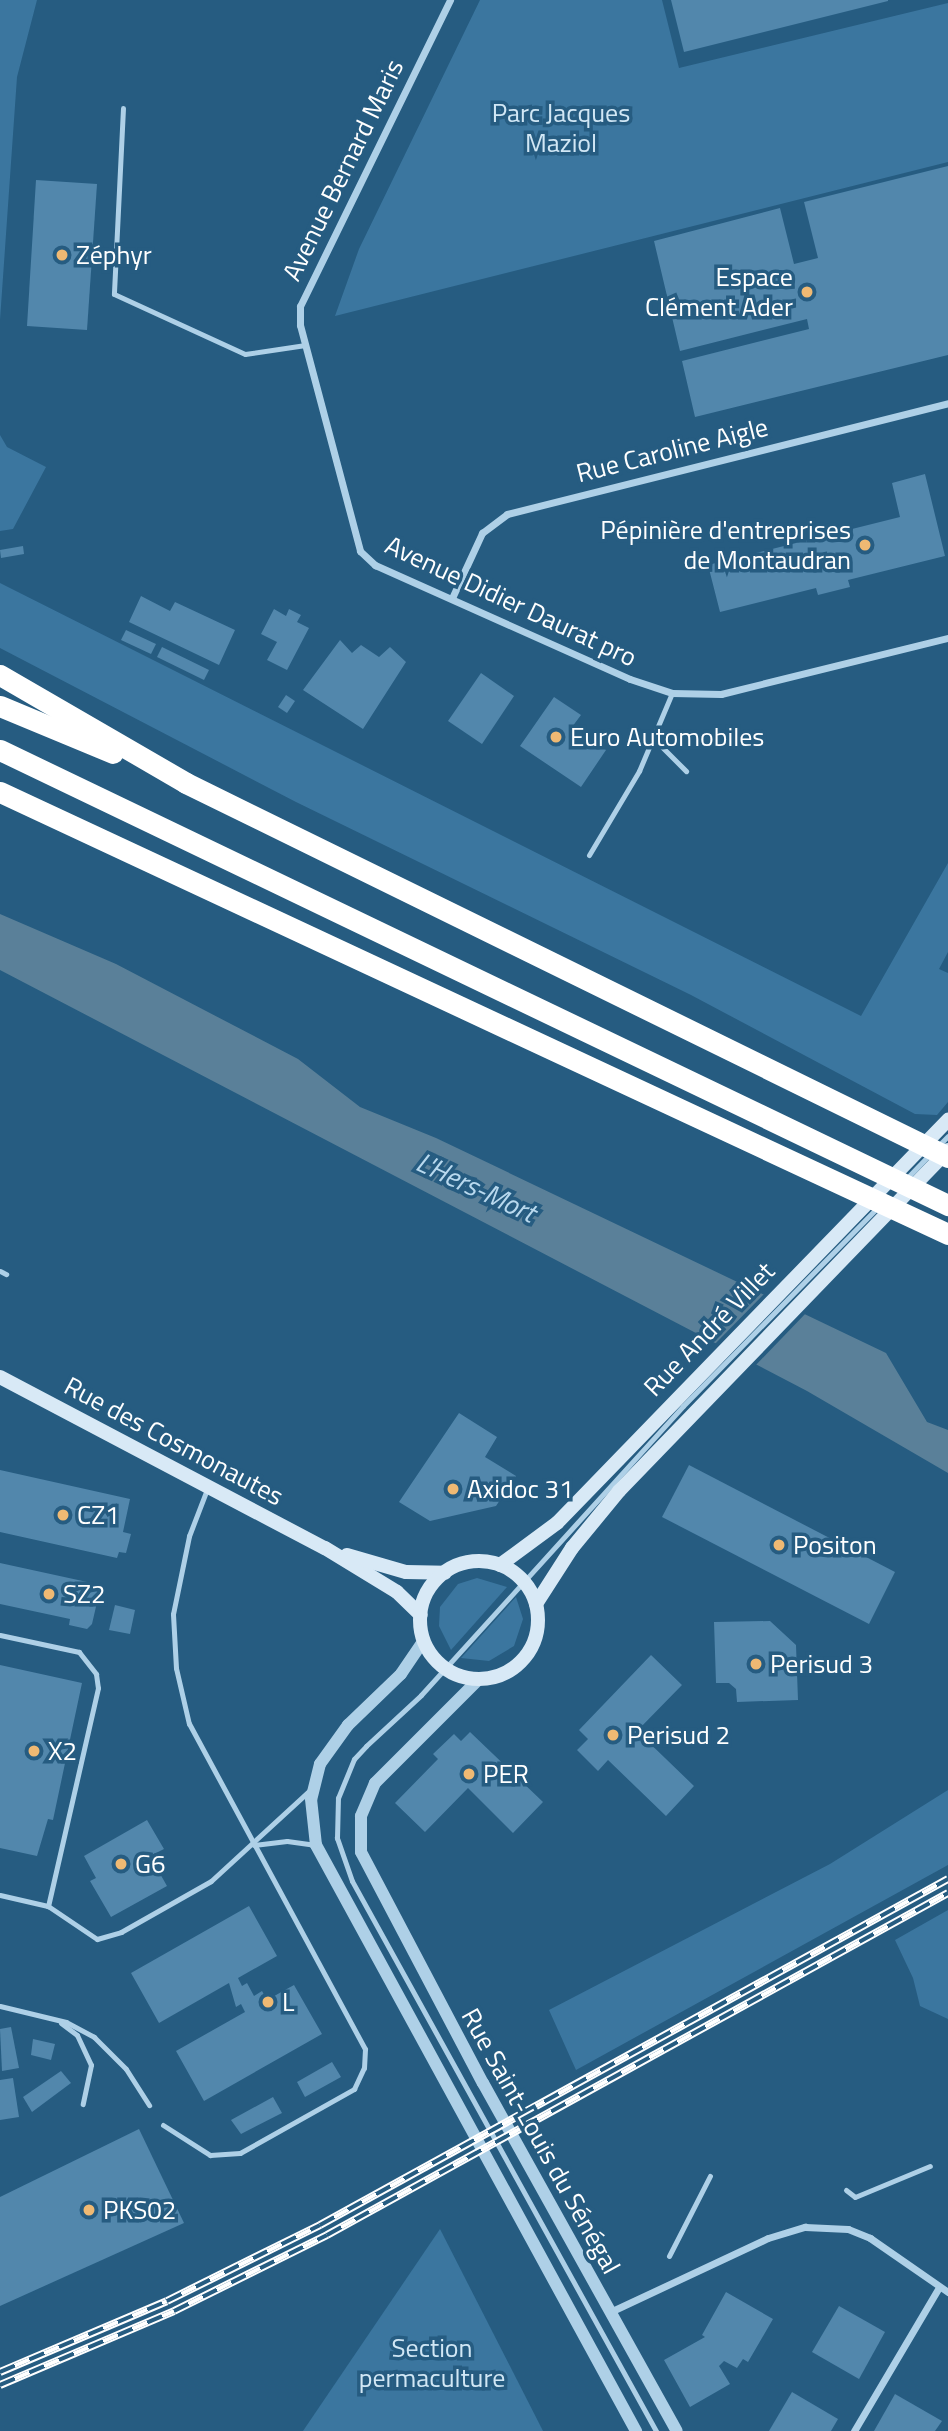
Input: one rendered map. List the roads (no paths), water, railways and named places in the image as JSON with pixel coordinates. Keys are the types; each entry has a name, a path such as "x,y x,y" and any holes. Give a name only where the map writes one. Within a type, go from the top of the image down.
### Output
{"highway":[{"path":"0,675 187,783"},
{"path":"0,706 187,783 948,1157"},
{"path":"0,750 939,1200"},
{"path":"0,792 948,1234"}],"main road":[{"name":"Rue André Villet","path":"500,1565 558,1523 691,1398 815,1271 948,1120"},
{"name":"Rue André Villet","path":"536,1604 591,1525 691,1398 815,1271 948,1150"},
{"name":"Rue des Cosmonautes","path":"0,1377 325,1548 397,1592 421,1615"},
{"name":"Rue des Cosmonautes","path":"325,1548 406,1572 445,1573 471,1562 500,1565"},
{"path":"445,1573 433,1584 421,1615 424,1640 443,1668 478,1679 500,1675 527,1654 535,1639 536,1604 523,1581 500,1565"}],"street":[{"name":"Avenue Bernard Maris","path":"351,526 305,345 300,306 450,0"},
{"name":"Rue Caroline Aigle","path":"452,598 482,533 507,514 948,403"},
{"name":"Avenue Didier Daurat pro","path":"351,526 360,551 375,565 629,679 672,692 720,694 948,638"},
{"path":"424,1640 401,1674 333,1743 314,1785 311,1819 316,1845 336,1889 636,2431"},
{"name":"Rue Saint-Louis du Sénégal","path":"478,1679 376,1783 361,1816 359,1835 368,1872 677,2431"},
{"path":"610,2312 768,2238 805,2227 848,2229 870,2238 948,2292"},
{"path":"854,2431 939,2287"}],"lane":[{"path":"123,108 114,294 245,354 305,345"},
{"path":"589,855 655,740 672,692"},
{"path":"655,740 686,771"},
{"path":"815,1271 948,1136"},
{"path":"0,1271 6,1274"},
{"name":"Rue André Villet","path":"443,1668 691,1398"},
{"path":"163,2125 210,2155 240,2153 354,2089 362,2078 365,2049 189,1724 176,1668 173,1614 182,1561 209,1486"},
{"path":"0,1634 79,1652 96,1674 99,1688 48,1906"},
{"name":"Rue Saint-Louis du Sénégal","path":"443,1668 366,1746 344,1778 336,1817 342,1855 352,1881 656,2431"},
{"path":"0,1895 48,1906 97,1939 121,1932 211,1881 254,1845 314,1785"},
{"path":"254,1845 292,1841 316,1845"},
{"path":"0,2006 78,2027 102,2044 126,2069 149,2105"},
{"path":"52,2019 77,2035 86,2049 91,2065 83,2104"},
{"path":"846,2190 855,2197 930,2166"},
{"path":"669,2256 710,2176"}],"water":[{"name":"L'Hers-Mort","path":"0,914 116,964 298,1059 360,1107 436,1138 886,1353 927,1422 948,1430 948,1473 807,1391 0,970"}],"railway":[{"path":"0,2372 167,2301 320,2225 948,1879"},
{"path":"0,2385 174,2311 327,2235 948,1893"}],"place":[{"name":"Zéphyr","path":"62,255"},
{"name":"Espace Clément Ader","path":"807,292"},
{"name":"Pépinière d'entreprises de Montaudran","path":"865,545"},
{"name":"Euro Automobiles","path":"556,737"},
{"name":"Axidoc 31","path":"453,1489"},
{"name":"CZ1","path":"63,1515"},
{"name":"Positon","path":"779,1545"},
{"name":"SZ2","path":"49,1594"},
{"name":"Perisud 3","path":"756,1664"},
{"name":"Perisud 2","path":"613,1735"},
{"name":"X2","path":"34,1751"},
{"name":"PER","path":"469,1774"},
{"name":"G6","path":"121,1864"},
{"name":"L","path":"268,2002"},
{"name":"PKS02","path":"89,2210"}],"park label":[{"name":"Parc Jacques Maziol","path":"561,128"},
{"name":"Section permaculture","path":"432,2363"}]}
